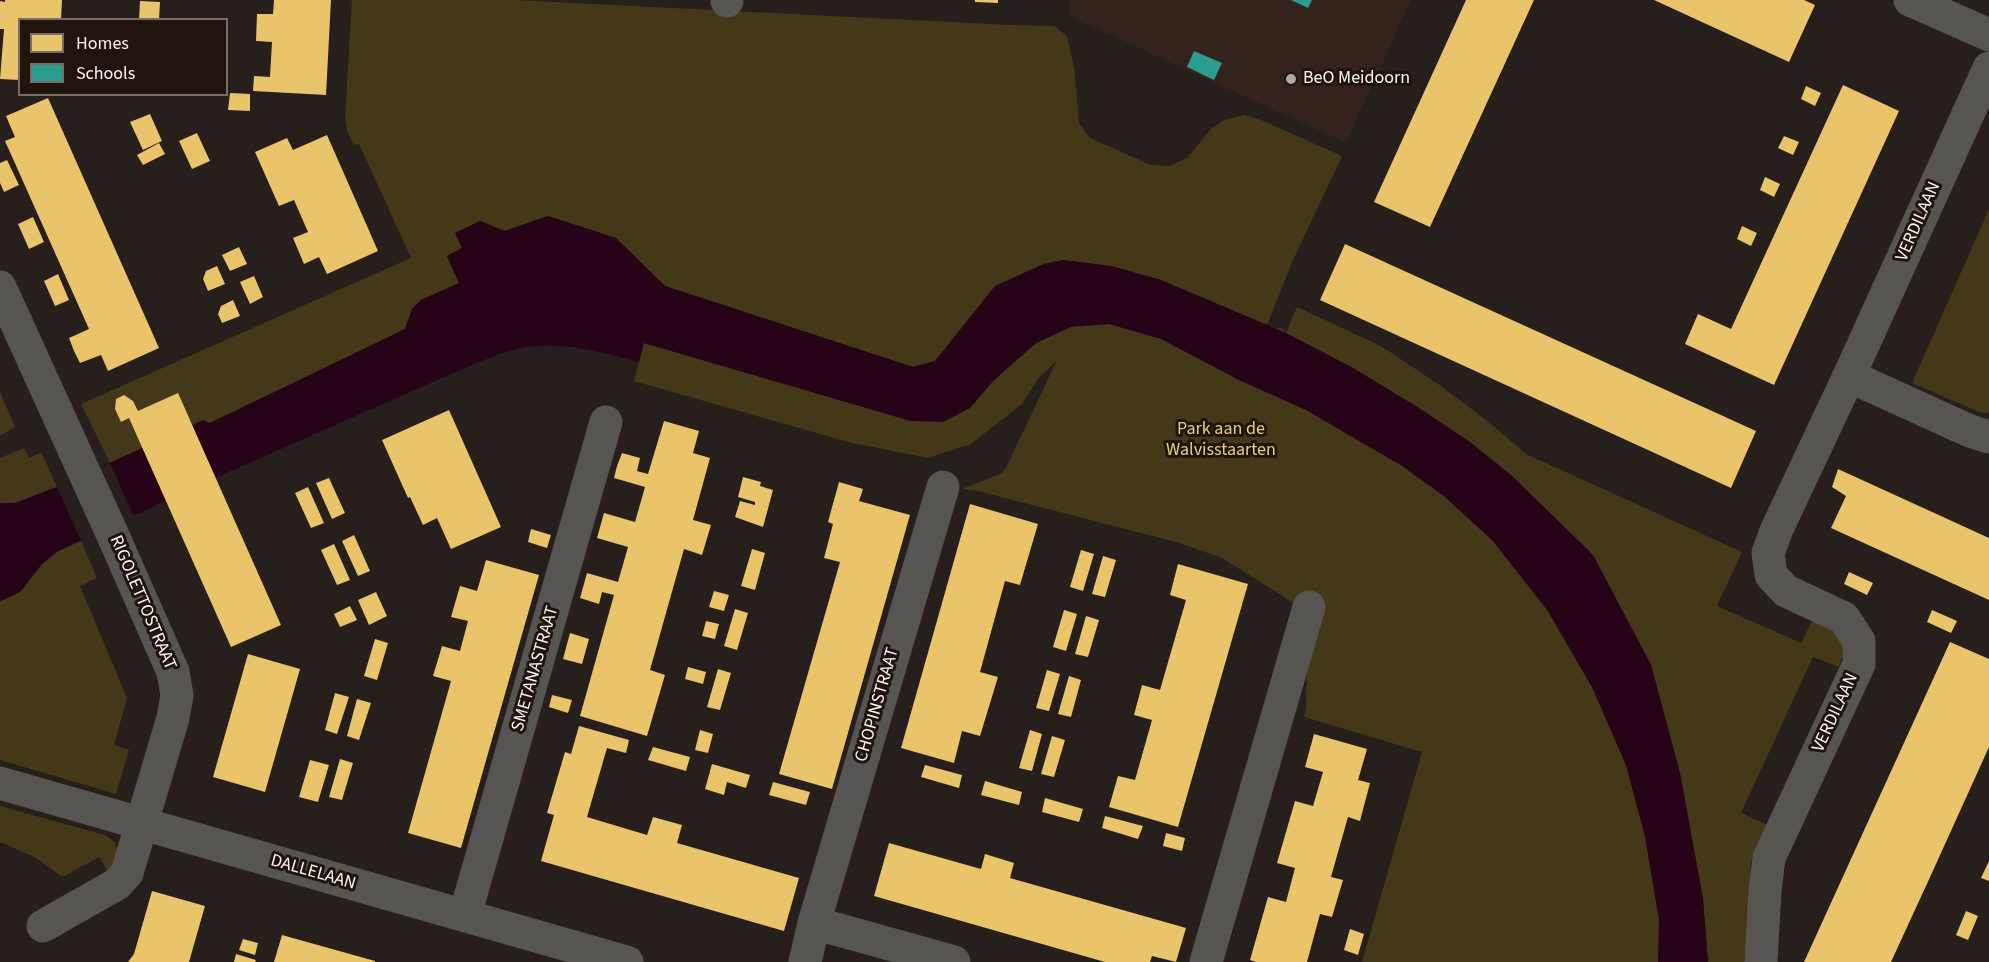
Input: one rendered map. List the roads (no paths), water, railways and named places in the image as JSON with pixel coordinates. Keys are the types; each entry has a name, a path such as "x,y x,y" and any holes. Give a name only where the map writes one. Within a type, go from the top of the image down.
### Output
{"street":[{"path":"1910,0 1989,35"},
{"name":"VERDILAAN","path":"1761,962 1769,858 1859,664 1859,641 1844,618 1786,591 1771,575 1768,553 1776,531 1989,68"},
{"name":"RIGOLETTOSTRAAT","path":"0,286 172,672 177,695 173,718 127,873 117,884 43,926"},
{"path":"1849,376 1970,431 1989,437"},
{"name":"SMETANASTRAAT","path":"465,915 606,422"},
{"name":"CHOPINSTRAAT","path":"805,962 814,923 942,487"},
{"path":"1206,962 1309,607"},
{"name":"DALLELAAN","path":"0,783 465,915 555,952 627,962"},
{"path":"814,923 954,962"}],"place":[{"name":"BeO Meidoorn","path":"1291,79"}],"park label":[{"name":"Park aan de Walvisstaarten","path":"1221,440"}]}
